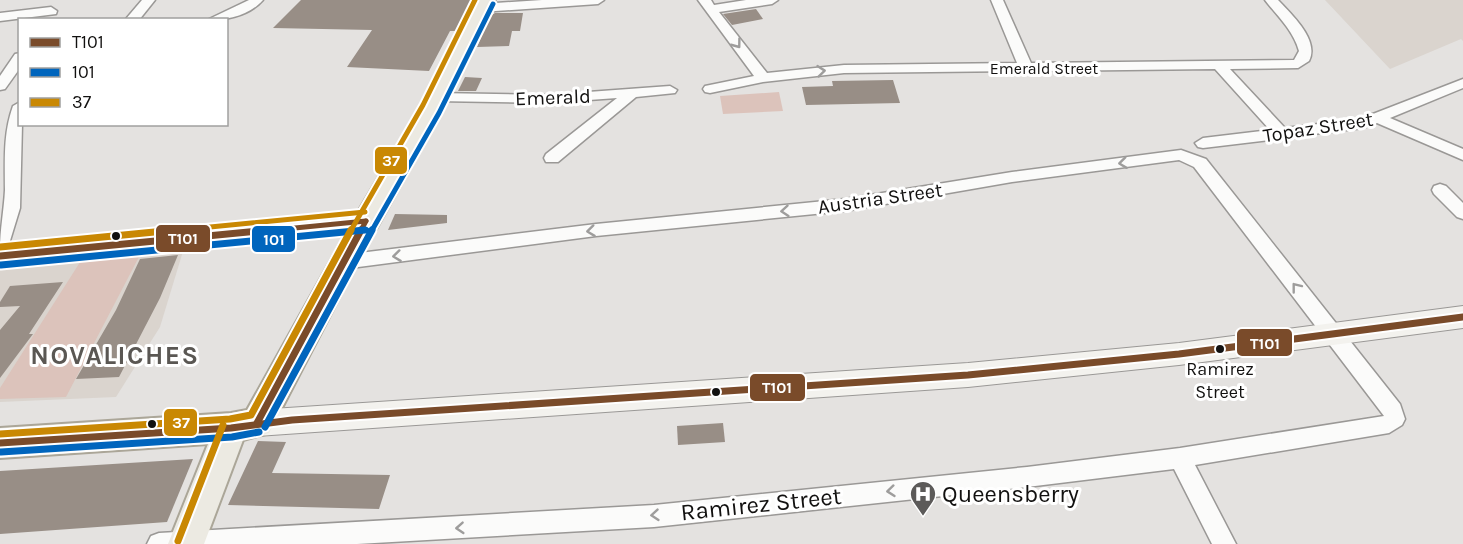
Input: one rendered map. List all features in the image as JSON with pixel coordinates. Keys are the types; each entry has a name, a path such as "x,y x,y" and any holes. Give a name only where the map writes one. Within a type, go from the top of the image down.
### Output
{"main road":[{"path":"177,544 244,426 343,262 436,97 483,4"},
{"path":"0,256 366,221"},
{"path":"0,443 968,375 1179,354 1333,332 1463,317"}],"street":[{"path":"133,18 149,0"},
{"path":"218,18 246,8 257,0"},
{"path":"483,4 598,0"},
{"path":"708,5 772,0"},
{"path":"997,0 1026,68"},
{"name":"Emerald Street","path":"710,89 763,78 844,69 1288,65 1305,60 1308,55 1300,36 1271,0"},
{"path":"708,5 763,78"},
{"path":"0,17 51,11 46,18"},
{"path":"0,86 18,60"},
{"path":"1220,66 1283,135"},
{"name":"Topaz Street","path":"1203,143 1345,126 1378,118 1463,83"},
{"path":"0,86 18,85"},
{"name":"Emerald","path":"436,97 547,99 670,90"},
{"path":"552,158 631,94"},
{"path":"0,244 9,228 13,208 6,164 11,129 18,111"},
{"path":"1378,118 1463,154"},
{"name":"Austria Street","path":"343,262 596,230 845,205 1012,177 1181,155 1200,163 1333,332"},
{"path":"1440,190 1463,213"},
{"name":"Ramirez Street","path":"177,544 654,516 970,483 1180,458 1389,424 1395,419 1393,410 1333,332"},
{"path":"1180,458 1224,544"}],"shaded area":[{"path":"1325,0 1463,0 1463,41 1461,39 1390,69"},
{"path":"779,92 783,111 723,114 720,96"},
{"path":"184,248 160,327 116,397 0,402 0,264"},
{"path":"141,253 66,397 0,399 0,388 82,259"}],"building":[{"path":"301,0 472,0 456,31 450,31 429,71 347,67 372,30 273,28"},
{"path":"756,9 763,19 732,25 723,14"},
{"path":"495,13 523,13 520,31 512,31 509,46 477,47 490,16"},
{"path":"465,77 482,78 476,91 458,91"},
{"path":"893,80 900,103 806,105 802,87 833,86 832,81"},
{"path":"395,214 447,215 447,223 388,230"},
{"path":"178,255 160,298 119,377 76,379 116,310 140,259"},
{"path":"63,282 29,334 33,334 0,378 0,330 20,306 0,307 0,302 10,286"},
{"path":"723,423 725,442 678,445 677,426"},
{"path":"258,441 286,442 272,473 390,475 379,509 228,505"},
{"path":"193,459 167,522 0,534 0,471"}],"transit line":[{"name":"37","path":"0,434 230,419 251,415 335,258 423,105 475,0"},
{"name":"101","path":"265,427 351,266 439,113 493,4"},
{"name":"37","path":"0,247 365,212"},
{"name":"T101","path":"0,256 366,221"},
{"name":"T101","path":"257,423 366,221"},
{"name":"101","path":"1,265 367,230"},
{"name":"T101","path":"0,443 231,428 292,420 968,375 1179,354 1463,317"},
{"name":"37","path":"178,541 223,425"},
{"name":"101","path":"1,452 232,437 259,432"}],"place":[{"name":"Ramirez Street","path":"1220,349"},
{"name":"Queensberry","path":"923,517"}],"district":[{"name":"NOVALICHES","path":"115,355"}]}
